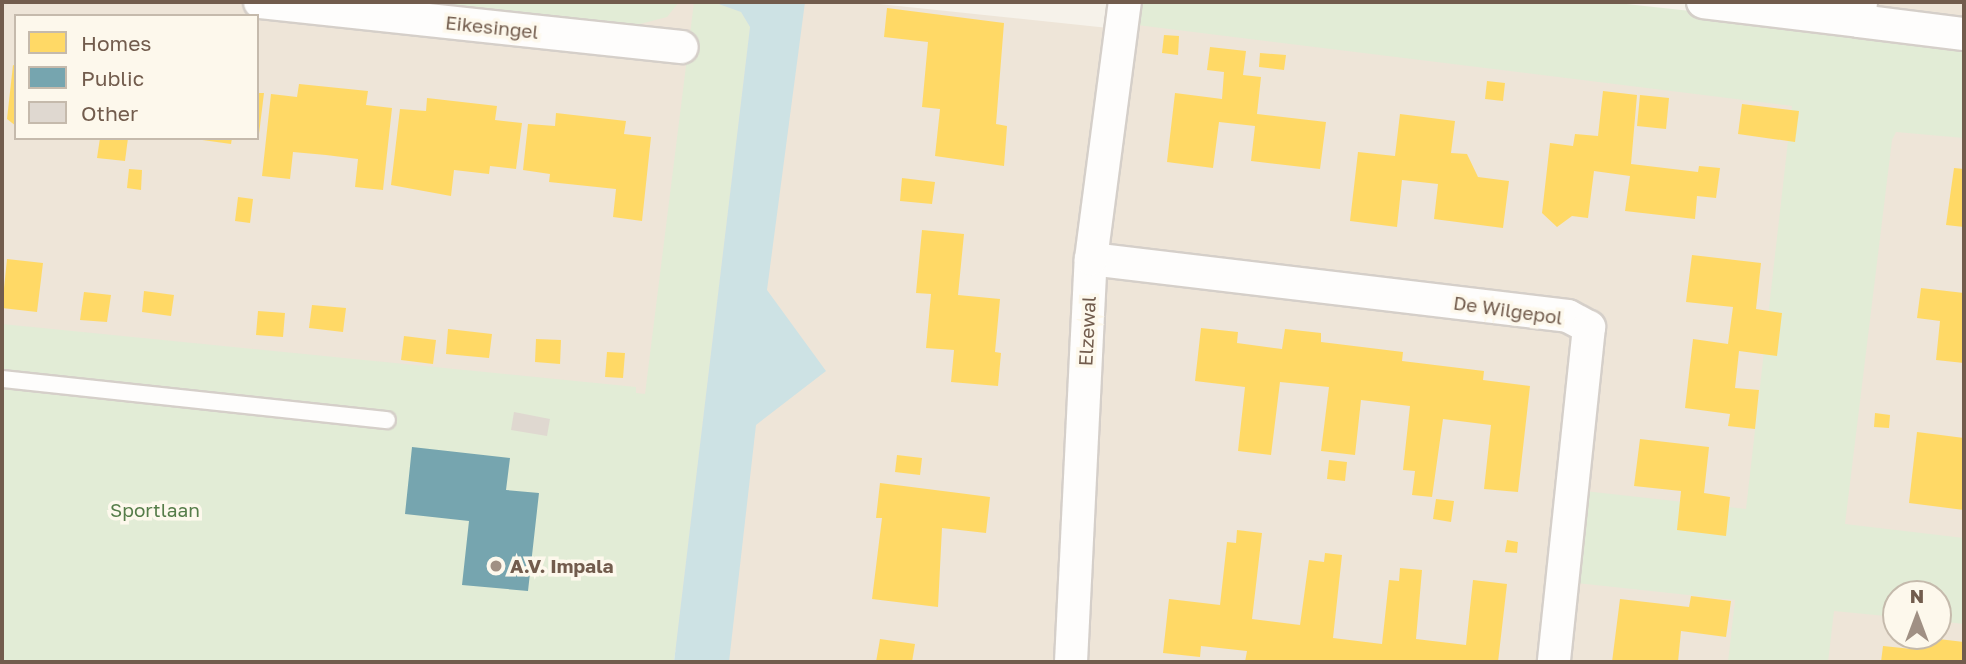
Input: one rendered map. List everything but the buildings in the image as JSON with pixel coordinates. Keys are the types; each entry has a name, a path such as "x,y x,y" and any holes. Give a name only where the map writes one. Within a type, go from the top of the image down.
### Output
{"street":[{"name":"Eikesingel","path":"260,2 682,47"},
{"name":"Elzewal","path":"1071,662 1091,259 1125,2"},
{"path":"1703,2 1860,11 1964,34"},
{"name":"De Wilgepol","path":"1091,259 1568,316 1589,327 1554,662"}],"lane":[{"path":"2,379 387,420"}],"shaded area":[{"path":"2,2 860,2 1137,31 1140,2 1531,2 1525,51 1873,2 1964,2 1964,662 703,662 2,359"},
{"path":"713,2 805,2 767,290 826,371 756,425 729,662 674,662 750,27 741,12"}],"green space":[{"path":"363,2 679,2 667,17 617,30"},
{"name":"Sportlaan","path":"694,2 713,2 741,12 750,27 674,662 2,662 2,324 636,387 636,393 645,394"},
{"path":"1140,2 1608,2 1964,41 1964,138 1896,132 1892,140 1845,524 1964,538 1964,624 1952,623 1952,580 1882,580 1882,616 1834,611 1828,662 1728,662 1735,600 1567,582 1575,490 1746,509 1792,106 1137,25"}],"place":[{"name":"A.V. Impala","path":"496,566"}]}
